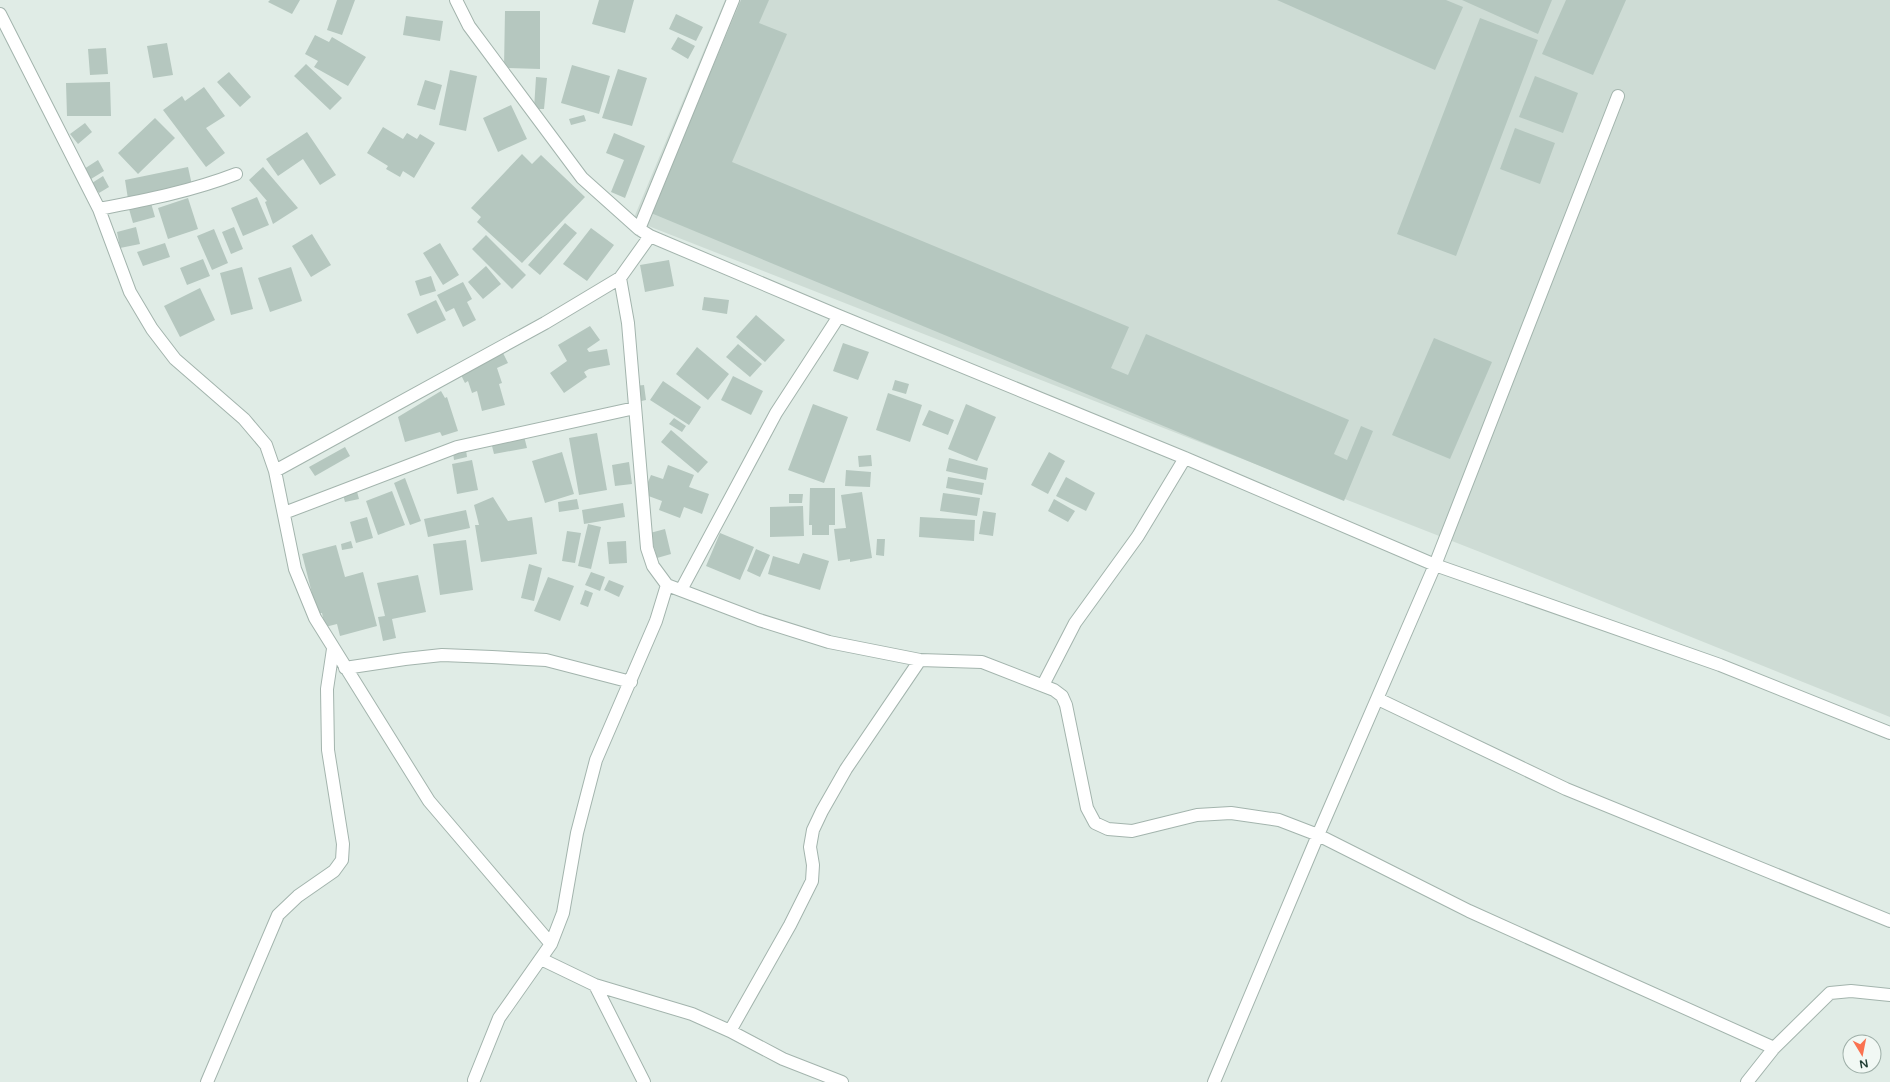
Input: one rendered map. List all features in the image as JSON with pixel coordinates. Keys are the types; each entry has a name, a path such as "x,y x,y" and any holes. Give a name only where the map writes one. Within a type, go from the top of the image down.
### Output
{"street":[{"path":"456,0 469,26 582,178 639,229 650,236 839,316 1185,458 1435,565 1720,665 1890,733"},
{"path":"639,229 733,0"},
{"path":"0,14 99,209 130,292 152,329 175,359 244,419 266,445 275,471 295,569 315,618 429,801 551,944"},
{"path":"1214,1082 1318,835 1435,565 1618,96"},
{"path":"99,209 145,201 203,186 236,174"},
{"path":"275,471 545,323 620,278 650,236"},
{"path":"620,278 628,323 648,557 667,585 759,620 829,642 920,660 982,662 1043,685 1062,696 1066,705 1087,808 1095,823 1108,829 1132,830 1197,815 1231,813 1279,820 1318,835 1469,911 1774,1048"},
{"path":"681,590 776,413 839,316"},
{"path":"284,513 458,447 635,408"},
{"path":"1043,685 1075,623 1138,536 1185,458"},
{"path":"474,1080 499,1018 551,944 563,914 576,833 596,760 631,682 656,621 667,585"},
{"path":"207,1082 278,915 298,896 334,871 342,860 343,844 328,750 327,689 334,649"},
{"path":"345,668 442,655 492,657 546,660 631,682"},
{"path":"730,1032 790,925 812,880 813,865 810,847 813,830 822,811 846,769 920,660"},
{"path":"1378,699 1566,789 1890,921"},
{"path":"541,959 595,985 674,1008 730,1032 783,1059 842,1082"},
{"path":"595,985 644,1082"},
{"path":"1747,1082 1774,1048 1830,994 1851,991 1890,995"}],"shaded area":[{"path":"725,0 1890,0 1890,717 1480,552 633,220"}],"building":[{"path":"270,0 300,0 292,14 268,2"},
{"path":"337,0 355,0 342,35 327,30"},
{"path":"599,0 634,0 625,33 592,24"},
{"path":"741,0 769,0 759,23 787,34 732,162 1129,327 1111,368 1128,375 1146,334 1349,420 1334,454 1347,460 1361,426 1373,431 1344,501 651,213"},
{"path":"1277,0 1446,0 1463,7 1435,70"},
{"path":"1462,0 1552,0 1538,34"},
{"path":"1566,0 1626,0 1593,75 1542,54"},
{"path":"505,11 540,11 540,69 504,68"},
{"path":"676,14 703,27 696,41 669,29"},
{"path":"406,16 443,21 440,41 403,35"},
{"path":"1480,18 1538,40 1456,256 1397,234"},
{"path":"315,35 329,42 332,37 366,57 348,86 314,67 318,61 305,54"},
{"path":"678,37 695,46 688,59 671,49"},
{"path":"167,43 173,75 153,78 147,46"},
{"path":"106,48 108,74 90,75 88,49"},
{"path":"306,64 342,98 330,110 294,76"},
{"path":"572,65 610,76 599,114 561,103"},
{"path":"618,69 647,78 632,126 602,118"},
{"path":"450,70 477,76 466,131 439,125"},
{"path":"229,72 251,97 240,107 217,82"},
{"path":"1535,76 1578,93 1563,133 1519,117"},
{"path":"536,77 547,78 544,109 534,109"},
{"path":"425,80 442,85 435,110 417,105"},
{"path":"110,82 111,116 67,116 66,83"},
{"path":"204,87 225,116 206,128 225,153 206,167 163,110 182,96 185,101"},
{"path":"511,105 527,139 498,152 483,118"},
{"path":"584,115 586,121 571,125 569,119"},
{"path":"155,118 175,138 138,174 118,153"},
{"path":"85,123 92,132 78,144 70,134"},
{"path":"383,127 403,139 407,133 417,139 420,134 435,143 414,178 403,171 400,177 386,169 388,166 367,153"},
{"path":"1515,128 1555,143 1540,184 1500,169"},
{"path":"307,132 336,175 320,185 303,159 278,176 266,159"},
{"path":"614,133 645,146 625,198 611,192 624,160 606,153"},
{"path":"522,154 532,164 541,155 585,197 522,263 477,222 481,217 471,208"},
{"path":"98,160 104,171 91,179 84,169"},
{"path":"188,167 192,185 128,199 125,180"},
{"path":"263,167 298,208 273,224 265,202 267,201 249,180"},
{"path":"103,176 109,187 99,193 92,183"},
{"path":"257,197 269,225 243,236 231,208"},
{"path":"188,198 198,229 168,239 158,208"},
{"path":"151,203 155,217 133,223 129,209"},
{"path":"565,223 577,233 540,275 528,265"},
{"path":"136,227 140,244 120,248 117,232"},
{"path":"234,227 243,249 231,254 222,232"},
{"path":"591,228 614,245 587,281 563,264"},
{"path":"214,229 228,263 212,270 197,236"},
{"path":"312,234 331,265 311,277 292,246"},
{"path":"486,235 526,275 512,289 472,249"},
{"path":"165,243 170,257 143,266 137,252"},
{"path":"440,243 459,275 443,285 423,253"},
{"path":"203,259 210,276 187,285 180,268"},
{"path":"669,260 674,286 645,292 640,265"},
{"path":"486,266 501,284 483,299 468,282"},
{"path":"242,267 253,309 231,315 220,273"},
{"path":"291,267 302,301 270,312 258,278"},
{"path":"431,276 436,291 420,296 415,281"},
{"path":"463,282 472,299 467,302 476,320 463,327 454,308 446,312 437,295"},
{"path":"200,288 215,320 180,337 164,306"},
{"path":"704,297 729,300 727,314 702,310"},
{"path":"436,300 446,320 417,334 407,314"},
{"path":"756,315 785,340 765,362 736,337"},
{"path":"590,326 600,340 587,349 589,352 607,349 610,365 589,369 584,372 587,377 564,393 550,373 567,361 558,345"},
{"path":"1434,338 1492,362 1450,459 1392,435"},
{"path":"843,343 869,352 858,380 833,371"},
{"path":"738,344 762,364 750,377 726,357"},
{"path":"697,347 729,374 708,400 676,374"},
{"path":"503,353 508,363 497,368 502,383 499,384 505,405 482,411 477,391 472,393 468,381 465,383 460,373"},
{"path":"733,376 763,391 751,415 721,400"},
{"path":"895,380 909,384 906,394 892,390"},
{"path":"663,381 701,407 689,425 650,400"},
{"path":"644,385 646,400 637,402 634,386"},
{"path":"441,391 445,398 447,397 458,431 442,436 440,432 405,442 398,417"},
{"path":"888,393 922,405 910,442 876,430"},
{"path":"813,404 848,417 824,483 788,470"},
{"path":"966,404 996,417 977,461 948,449"},
{"path":"929,410 954,420 948,435 922,425"},
{"path":"674,418 686,426 682,432 669,424"},
{"path":"671,430 708,462 698,473 661,442"},
{"path":"597,433 607,490 579,495 569,438"},
{"path":"524,436 527,448 494,454 491,442"},
{"path":"345,447 350,456 315,476 309,467"},
{"path":"466,450 467,457 454,460 453,453"},
{"path":"562,452 574,494 545,503 532,461"},
{"path":"1049,452 1065,461 1048,494 1031,485"},
{"path":"871,455 872,466 859,467 858,456"},
{"path":"949,458 988,468 986,480 946,471"},
{"path":"472,460 478,490 457,494 452,464"},
{"path":"629,462 632,484 615,486 612,465"},
{"path":"668,465 694,475 689,487 709,494 702,514 684,507 680,518 659,510 662,501 643,494 651,475 663,479"},
{"path":"846,470 871,472 870,487 845,486"},
{"path":"948,477 984,483 982,495 946,488"},
{"path":"1066,477 1095,493 1086,511 1056,496"},
{"path":"405,478 421,521 410,525 394,483"},
{"path":"356,488 359,499 345,502 342,491"},
{"path":"810,488 835,488 835,525 829,525 829,535 812,535 812,525 809,525"},
{"path":"392,491 405,525 378,535 366,501"},
{"path":"862,492 872,558 850,562 850,559 838,561 834,529 846,528 841,495"},
{"path":"943,493 980,498 977,516 940,511"},
{"path":"789,494 803,494 802,503 789,503"},
{"path":"493,497 508,521 532,517 537,554 481,562 475,525 479,525 474,505"},
{"path":"577,499 579,509 559,512 558,502"},
{"path":"1054,499 1075,511 1068,522 1048,511"},
{"path":"623,503 625,517 584,524 582,510"},
{"path":"803,506 804,536 770,537 770,507"},
{"path":"466,510 470,528 428,537 424,519"},
{"path":"983,511 996,513 993,536 979,534"},
{"path":"367,517 373,538 356,543 350,522"},
{"path":"920,517 975,520 974,541 919,537"},
{"path":"588,524 601,527 591,569 578,566"},
{"path":"665,529 671,554 657,558 650,533"},
{"path":"567,531 581,533 575,563 562,561"},
{"path":"720,533 754,547 740,580 706,566"},
{"path":"877,539 885,539 884,556 876,555"},
{"path":"466,540 473,590 440,595 433,544"},
{"path":"351,541 353,548 342,550 341,544"},
{"path":"626,541 627,563 609,564 607,542"},
{"path":"336,545 345,577 363,572 377,626 340,636 337,624 325,627 322,613 317,613 302,554"},
{"path":"756,549 770,555 760,577 747,571"},
{"path":"803,553 829,561 820,590 768,574 773,556 799,564"},
{"path":"529,564 542,568 534,601 521,598"},
{"path":"591,572 605,577 600,591 585,585"},
{"path":"418,575 426,612 392,619 396,638 383,641 378,617 385,616 377,583"},
{"path":"548,577 574,586 560,621 534,611"},
{"path":"609,580 624,586 619,597 604,590"},
{"path":"585,590 593,593 588,607 580,604"}]}
